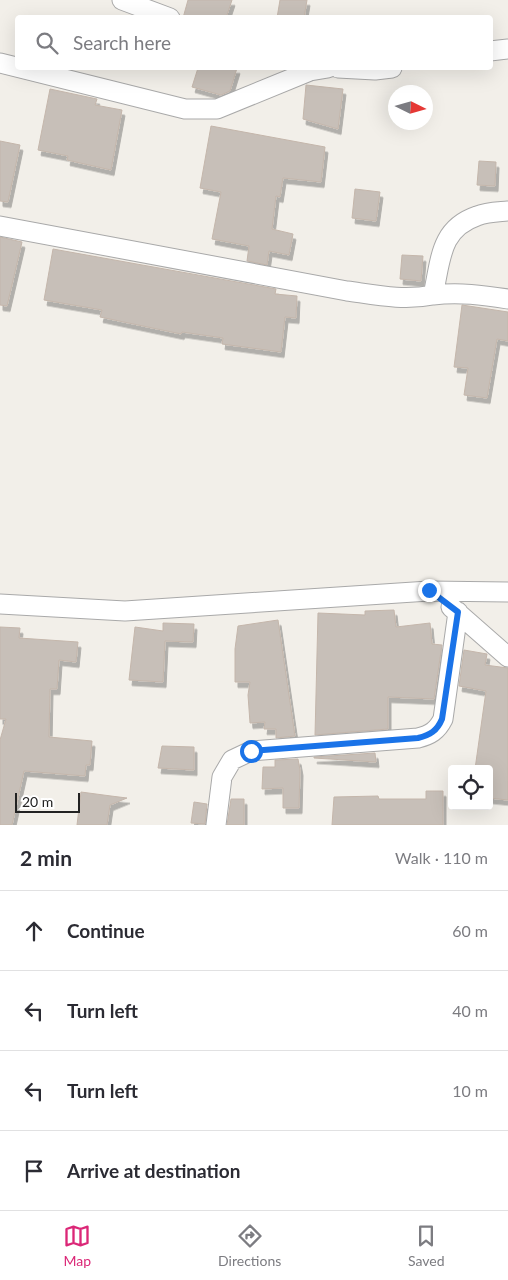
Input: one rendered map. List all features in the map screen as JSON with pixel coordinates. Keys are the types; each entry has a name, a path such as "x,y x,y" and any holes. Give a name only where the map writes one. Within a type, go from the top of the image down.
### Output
{"street":[{"path":"122,0 162,15"},
{"path":"493,51 508,49"},
{"path":"0,63 15,67"},
{"path":"28,70 185,109 217,108 316,70"},
{"path":"433,295 445,243 453,230 463,222 478,215 508,211"},
{"path":"0,226 390,298 415,298 447,293 472,293 508,299"},
{"path":"429,590 458,612 508,657"},
{"path":"0,604 125,611 429,590 508,592"},
{"path":"216,825 222,777 232,760 251,751 418,738 430,735 439,726 442,719 458,612"}],"building":[{"path":"188,0 232,0 227,15 184,15"},
{"path":"280,0 307,0 304,15 278,15"},
{"path":"197,70 236,70 230,91 221,95 192,87"},
{"path":"306,85 343,89 338,129 303,119"},
{"path":"50,89 97,99 95,105 122,110 111,170 67,160 68,156 38,150"},
{"path":"211,126 325,147 321,182 283,178 280,197 276,196 272,229 293,234 289,255 269,251 267,265 247,261 249,246 212,239 221,192 200,188"},
{"path":"0,141 20,145 8,202 0,201"},
{"path":"479,161 496,162 495,186 477,185"},
{"path":"355,189 380,192 376,221 352,218"},
{"path":"0,237 22,242 7,306 0,305"},
{"path":"53,249 276,289 275,294 297,296 296,318 285,317 281,352 222,344 223,338 182,332 181,334 100,317 102,310 44,300"},
{"path":"402,255 423,256 421,281 400,279"},
{"path":"462,305 508,312 508,341 497,339 487,398 464,395 468,368 454,367"},
{"path":"394,610 396,627 430,623 432,644 442,645 434,699 388,697 388,729 315,735 318,613 365,615 365,611"},
{"path":"278,620 295,736 276,738 276,729 264,729 265,722 250,723 248,695 250,682 235,682 235,649 238,626"},
{"path":"163,623 194,624 193,642 165,641 163,682 129,680 135,627 163,631"},
{"path":"0,627 20,628 19,638 78,642 76,662 59,660 57,689 50,689 49,737 92,741 90,765 86,765 85,776 24,771 12,825 0,825 0,740 6,719 0,719"},
{"path":"464,650 487,654 485,665 508,668 508,800 493,798 493,765 476,765 486,691 459,686"},
{"path":"162,746 194,747 194,770 158,768"},
{"path":"375,753 376,762 314,758 314,757"},
{"path":"298,759 300,770 299,808 283,808 283,788 262,789 263,767 275,767 275,760"},
{"path":"426,791 443,791 443,825 332,825 334,797 378,796 379,799 426,799"},
{"path":"81,792 127,798 110,805 107,825 77,825"},
{"path":"231,799 244,799 244,825 227,825"},
{"path":"194,802 207,804 205,824 191,823"}],"route":[{"path":"251,751 418,738 430,735 439,726 442,719 458,612 429,590"}]}
